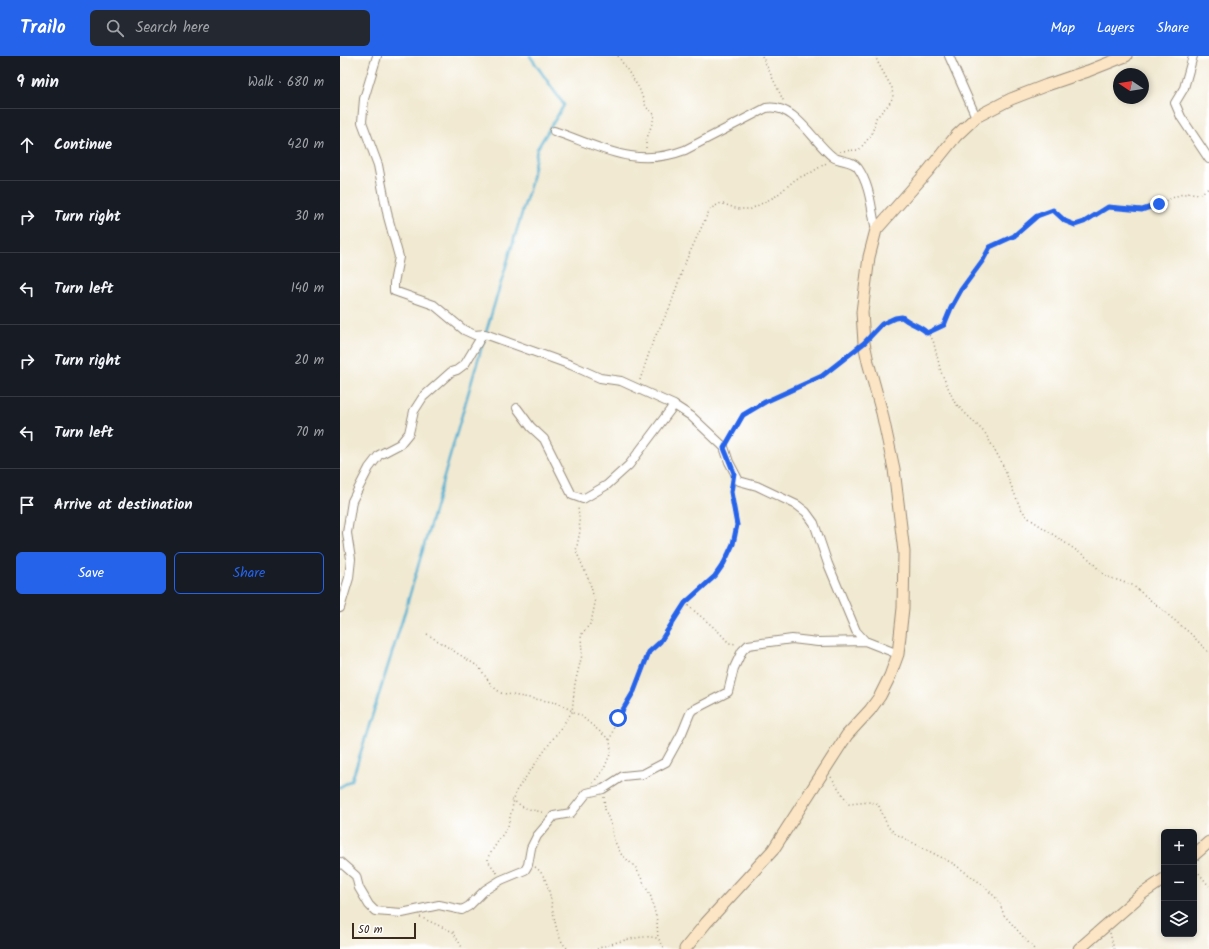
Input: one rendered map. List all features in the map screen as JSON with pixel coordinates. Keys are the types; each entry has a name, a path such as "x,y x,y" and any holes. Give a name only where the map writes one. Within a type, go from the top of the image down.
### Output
{"street":[{"path":"377,56 364,99 362,122 378,165 399,257 394,288 396,293 434,304 464,330 475,335 483,334 571,365 600,378 621,380 674,405 691,416 724,448 734,473 740,481 757,486 791,502 806,512 814,523 828,564 852,624 859,635 865,640 898,654"},
{"path":"949,56 976,117"},
{"path":"876,230 928,171 956,136 976,117 1004,102 1047,84 1088,71 1126,56"},
{"path":"1193,56 1184,88 1175,103 1181,117 1209,159"},
{"path":"554,131 623,156 647,158 672,154 685,150 766,108 772,107 790,114 831,154 853,164 862,175 867,185 876,230 870,257 862,312 864,343 882,413 898,496 904,552 904,591 902,625 898,654 890,676 880,696 870,710 847,735 773,850 706,923 685,949"},
{"path":"340,608 349,578 351,559 346,533 352,501 379,455 388,449 395,448 406,438 409,433 414,411 423,397 451,372 461,368 465,364 483,334"},
{"path":"517,408 531,428 544,439 572,495 578,499 586,499 606,485 629,465 674,405"},
{"path":"340,862 356,876 359,888 373,910 402,913 439,906 462,910 469,906 485,890 501,880 522,872 528,865 532,848 537,836 554,816 570,813 587,793 603,789 623,776 643,774 666,762 682,733 691,710 728,692 734,668 742,651 748,645 792,640 818,642 865,640"},
{"path":"1197,852 1209,842"},
{"path":"1079,949 1142,894 1161,881"}],"path":[{"path":"618,56 639,88 646,107 655,115 646,141 647,158"},
{"path":"762,56 790,114"},
{"path":"637,388 654,340 670,307 684,265 710,209 721,203 738,209 751,209 776,196 796,179 822,167 831,154 859,150 872,134 876,118 889,104 893,96 892,88 877,61 876,56"},
{"path":"927,333 944,325 961,290 983,260 990,247 1014,236 1037,216 1053,210 1065,221 1075,225 1084,222 1108,207 1147,209 1179,195 1190,193 1200,194 1209,188"},
{"path":"724,448 743,415 765,402 822,376 864,343 882,324 895,318 902,317 907,322 924,329 933,340 941,372 955,403 989,439 1001,462 1020,507 1027,517 1089,560 1105,576 1132,585 1191,634 1209,653"},
{"path":"587,793 604,769 611,752 610,740 618,718 634,691 649,652 660,642 685,603 715,576 724,563 733,544 737,525 731,492 734,473"},
{"path":"501,880 488,861 488,857 508,826 512,800 521,782 572,712 575,683 582,655 582,634 591,623 595,603 590,583 576,551 580,531 578,499"},
{"path":"685,603 717,630 729,643 748,645"},
{"path":"427,634 479,667 492,686 501,693 558,703 610,740"},
{"path":"826,768 849,804 870,802 878,804 888,827 896,834 954,864 983,885 998,900 1004,915 1034,949"},
{"path":"603,789 605,809 611,825 614,840 621,854 636,868 651,897 657,921 658,939 665,949"},
{"path":"512,800 525,808 554,816"},
{"path":"528,865 538,870 544,879 551,898 555,925 560,938 568,949"},
{"path":"1197,870 1209,886"},
{"path":"402,913 420,918 453,932 463,949"},
{"path":"1108,924 1114,949"},
{"path":"597,949 631,939 651,937 658,939"}],"waterway":[{"path":"486,332 531,183 537,149 564,105 530,56"},
{"path":"340,787 352,780 403,618 484,339"}],"route":[{"path":"618,718 634,691 649,652 660,642 685,603 692,595 715,576 724,563 733,544 737,525 731,492 734,473 724,448 743,415 797,386 822,376 864,343 882,324 895,318 902,317 907,322 924,329 927,333 944,325 961,290 983,260 988,249 1014,236 1037,216 1049,210 1053,210 1065,221 1075,225 1084,222 1108,207 1113,206 1142,210 1159,204"}]}
